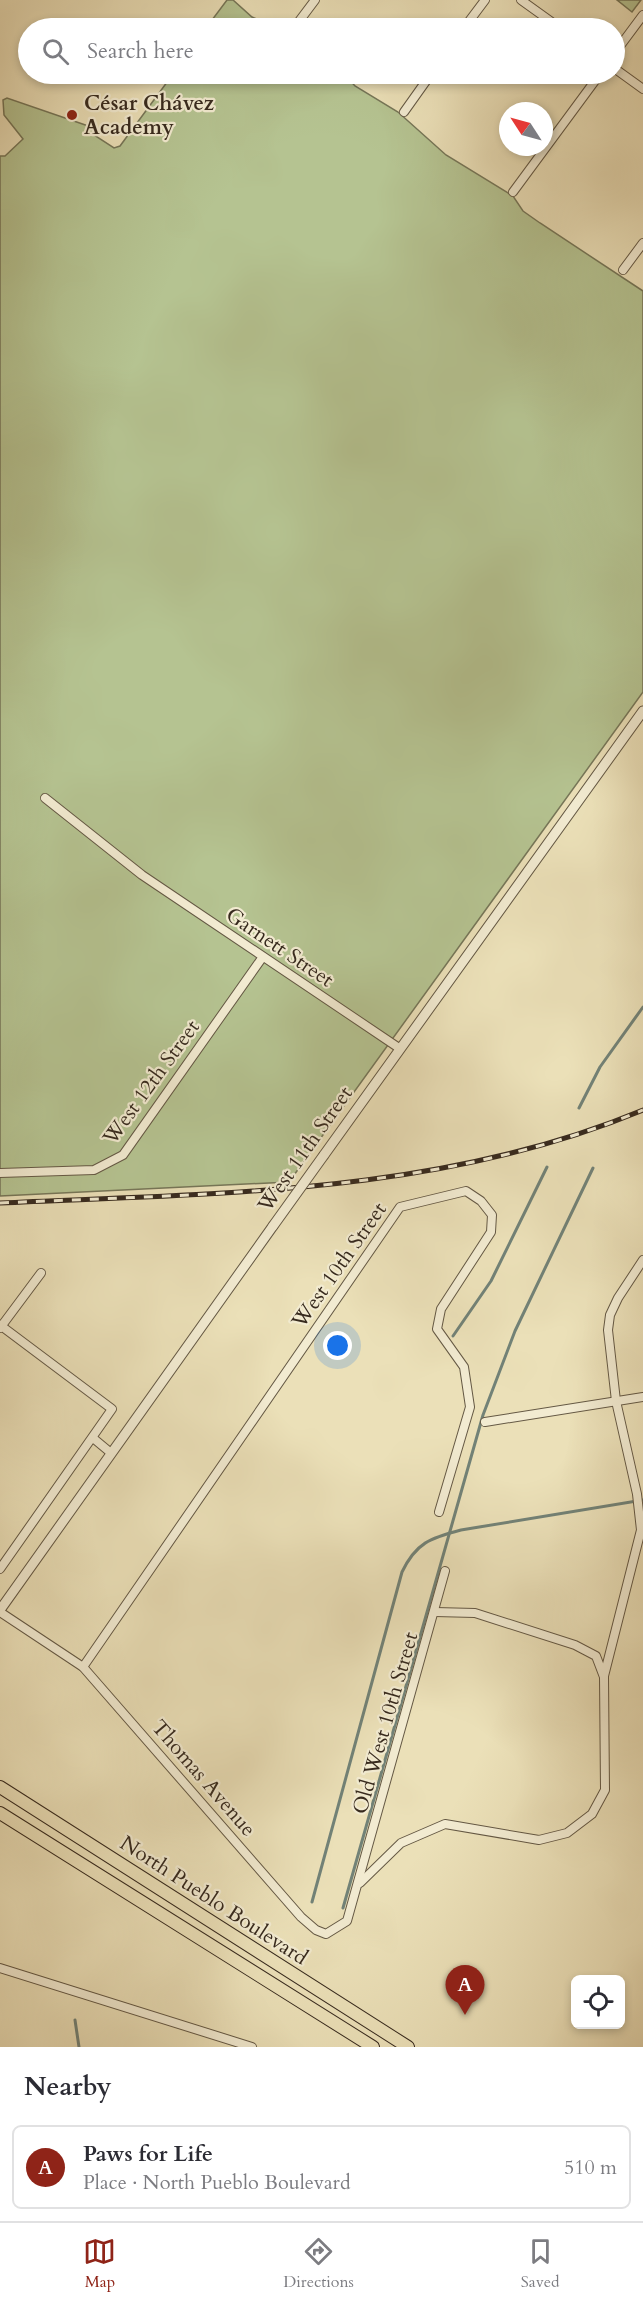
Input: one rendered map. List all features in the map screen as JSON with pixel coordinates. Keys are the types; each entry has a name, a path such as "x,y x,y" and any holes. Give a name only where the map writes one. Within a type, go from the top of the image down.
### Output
{"main road":[{"name":"North Pueblo Boulevard","path":"0,1787 408,2047"},
{"name":"North Pueblo Boulevard","path":"0,1814 373,2047"}],"street":[{"path":"302,18 315,0"},
{"path":"472,18 485,0"},
{"path":"521,0 546,18"},
{"path":"625,40 643,15"},
{"path":"625,76 643,89"},
{"path":"404,112 424,84"},
{"path":"513,192 593,84"},
{"path":"623,270 643,243"},
{"name":"West 11th Street","path":"0,1611 399,1048 643,711"},
{"name":"Garnett Street","path":"45,798 142,875 262,958 399,1048"},
{"name":"West 12th Street","path":"0,1173 94,1170 123,1155 262,958"},
{"name":"West 10th Street","path":"83,1667 400,1207 466,1191 481,1201 492,1215 491,1232 441,1309 437,1329 464,1368 470,1407 439,1512"},
{"path":"359,1884 401,1843 445,1824 539,1840 567,1833 592,1814 605,1790 604,1677 641,1530 637,1494 616,1401 608,1330 610,1315 643,1260"},
{"path":"0,1569 112,1408 0,1326 41,1273"},
{"path":"485,1422 643,1396"},
{"path":"93,1438 111,1453"},
{"name":"Old West 10th Street","path":"359,1884 445,1571"},
{"name":"Thomas Avenue","path":"0,1611 83,1667 301,1917 316,1930 326,1934 347,1921 359,1884"},
{"path":"435,1612 475,1613 574,1645 596,1656 604,1677"},
{"path":"0,1968 252,2047"}],"green space":[{"path":"227,0 233,0 254,18 214,18"},
{"path":"617,0 641,0 632,12"},
{"path":"166,84 353,84 398,112 446,155 513,196 523,211 643,291 643,692 289,1182 0,1196 0,156 5,156 23,139 4,115 3,100 7,98 97,129 94,135 114,148 120,146"}],"waterway":[{"path":"579,1108 600,1067 643,1007"},
{"path":"453,1336 491,1281 547,1167"},
{"path":"343,1908 483,1415 515,1331 593,1168"},
{"path":"312,1902 402,1572 413,1554 432,1539 461,1530 643,1500"},
{"path":"75,2020 79,2047"}],"railway":[{"path":"0,1203 245,1192 326,1185 407,1174 487,1159 566,1138 643,1110"}],"place":[{"name":"César Chávez Academy","path":"72,115"},
{"name":"Paws for Life","path":"465,2015"}]}
